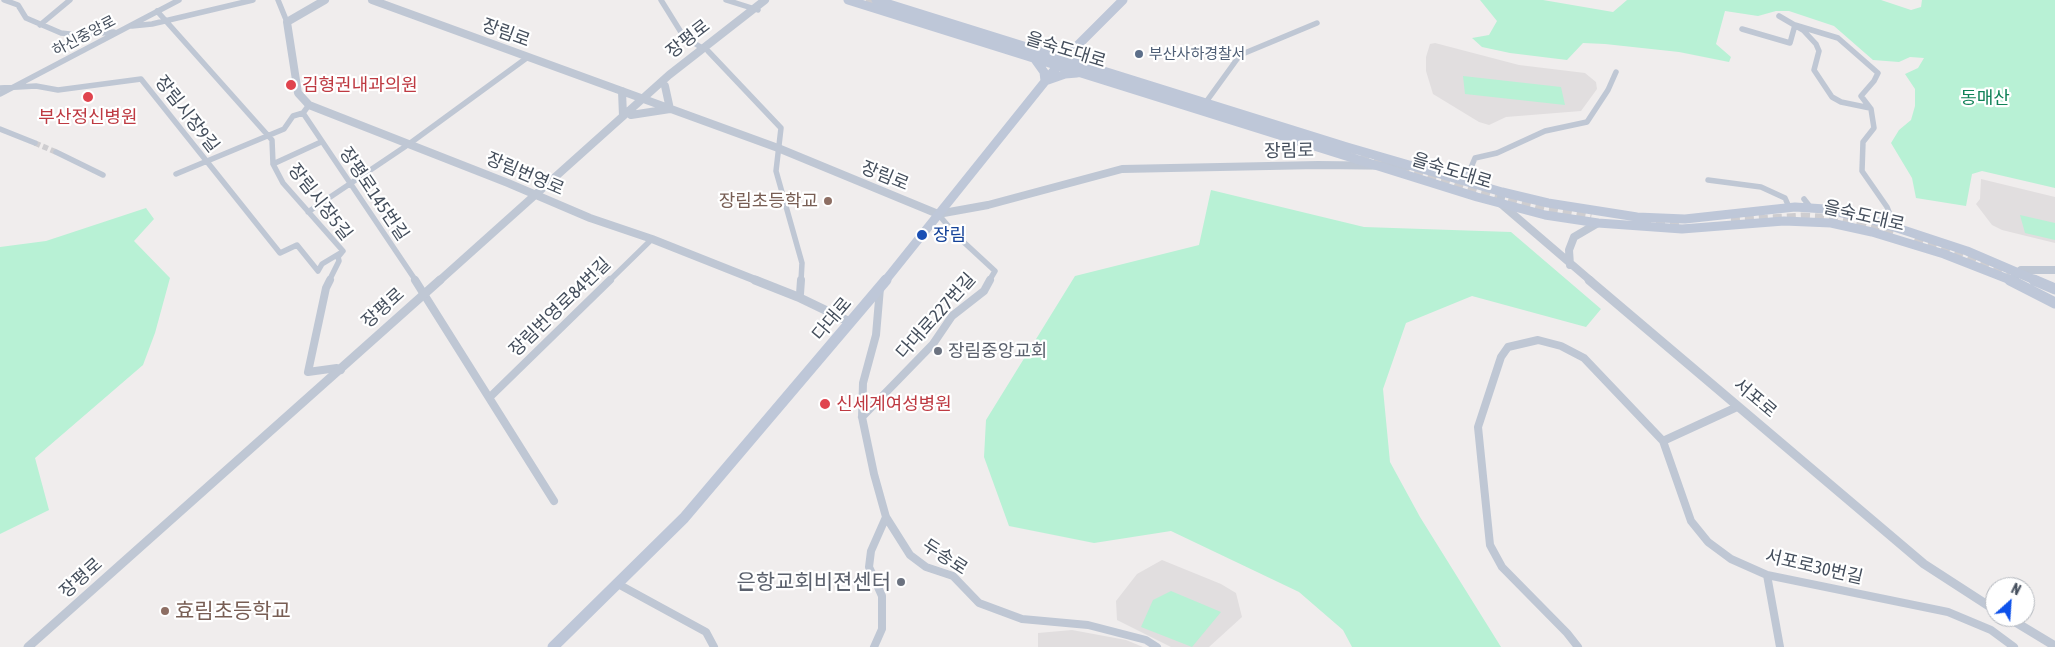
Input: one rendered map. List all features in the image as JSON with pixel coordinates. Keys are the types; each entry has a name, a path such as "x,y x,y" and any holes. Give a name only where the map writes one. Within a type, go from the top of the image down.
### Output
{"main road":[{"name":"을숙도대로","path":"848,0 1034,57 1062,61 1383,167 1545,215 1598,223 1682,229 1784,221 1821,222 1872,232 1944,254 2012,281 2055,303"},
{"name":"을숙도대로","path":"876,0 1046,52 1062,61"},
{"name":"다대로","path":"553,647 684,518 853,320 1045,81 1062,61 1123,0"},
{"path":"1046,52 1063,51 1078,46 1079,59 1089,70"},
{"path":"1034,57 1040,63 1045,81 1065,74 1089,70"},
{"name":"을숙도대로","path":"1089,70 1206,102 1465,182 1548,203 1637,217 1685,218 1789,207 1811,208 1848,214 1895,227 1967,251 2055,289"},
{"path":"1944,254 2018,272"}],"street":[{"path":"4,0 18,5 26,18 40,26 61,33 78,35 118,32"},
{"path":"40,26 70,0"},
{"path":"166,0 177,1"},
{"path":"129,26 152,24 253,0"},
{"path":"176,174 284,128 293,116 303,113 309,105 298,93 287,22 278,0"},
{"path":"287,22 325,0"},
{"name":"장림로","path":"372,0 778,148 938,214 988,206 1122,169 1318,165 1411,166"},
{"path":"661,0 684,37 706,50 781,128 776,171 802,263 799,295"},
{"path":"726,0 756,10"},
{"name":"장평로","path":"756,10 765,0"},
{"name":"장평로","path":"37,647 55,628 115,574 645,100 771,0"},
{"name":"하신중앙로","path":"0,94 177,1"},
{"name":"장림시장5길","path":"157,11 272,140 273,164 283,183 343,251 338,257 339,261 326,288 308,372 337,368 343,371"},
{"path":"1779,16 1795,25 1810,37 1819,51 1814,70 1828,92 1841,102 1871,108"},
{"path":"1206,102 1240,56 1317,23"},
{"path":"1742,29 1790,44 1795,25"},
{"path":"1795,25 1838,38 1878,73 1874,81 1861,96 1871,108 1874,128 1863,142 1862,171 1887,207 1895,227"},
{"name":"장평로","path":"645,100 665,86 706,50"},
{"path":"308,212 410,144 528,57"},
{"path":"1465,182 1476,158 1497,153 1545,130 1587,122 1608,90 1616,72"},
{"name":"장림시장9길","path":"13,87 36,86 58,90 141,79 205,162 280,253 297,245 318,271 322,264 343,251"},
{"path":"622,91 627,116 670,109 665,86"},
{"path":"0,88 13,87"},
{"name":"장림번영로","path":"309,105 538,195 590,218 654,238 799,295 853,320"},
{"name":"장평로145번길","path":"303,113 349,186 426,297 554,501"},
{"path":"0,129 35,143"},
{"path":"273,164 320,142"},
{"path":"1318,165 1330,162 1333,156 1331,150"},
{"path":"56,152 103,175"},
{"path":"1708,180 1761,187 1784,198 1789,207"},
{"path":"1500,203 1502,192"},
{"path":"1804,199 1811,208"},
{"name":"서포로","path":"1500,203 1570,265 1924,564 1985,604"},
{"name":"다대로227번길","path":"862,417 933,344 952,316 984,291 996,271 956,235 938,214"},
{"path":"1570,265 1569,250 1574,237 1598,223"},
{"name":"장림번영로84번길","path":"490,397 654,238"},
{"path":"2012,281 2018,272 2031,269 2055,270"},
{"name":"두송로","path":"881,285 876,335 863,383 862,417 874,474 886,517 910,555 926,567 953,576 979,604 1022,619 1088,625 1146,640 1157,647"},
{"path":"1578,647 1567,633 1502,567 1490,545 1478,427 1501,356 1508,347 1538,340 1561,346 1584,358 1663,441 1737,407"},
{"name":"서포로30번길","path":"1663,441 1691,521 1708,542 1731,559 1767,575 1948,612 1991,630 2014,647"},
{"path":"874,647 882,629 882,596 869,567 871,551 886,517"},
{"path":"1767,575 1780,647"},
{"path":"618,584 706,632 714,647"},
{"path":"2024,627 2055,646"},
{"name":"장평로","path":"28,647 55,628"}],"shaded area":[{"path":"1435,43 1519,65 1585,73 1596,82 1597,89 1581,111 1506,117 1489,125 1479,122 1433,94 1426,71 1426,57 1430,44"},
{"path":"1981,179 2055,197 2055,243 2002,230 1992,225 1976,204 1980,199"},
{"path":"1162,560 1221,584 1236,593 1242,617 1209,647 1171,647 1117,620 1116,601 1137,574"},
{"path":"1072,630 1126,640 1143,647 1038,647 1038,633"}],"green space":[{"name":"동매산","path":"1480,0 1543,0 1613,12 1627,0 1881,0 1911,10 1921,7 1922,0 2055,0 2055,188 1982,171 1972,174 1966,206 1916,198 1912,178 1891,143 1899,130 1911,120 1915,106 1915,89 1905,74 1918,68 1924,58 1910,57 1899,62 1873,60 1834,26 1789,11 1776,11 1758,16 1725,11 1716,44 1731,57 1729,62 1679,52 1583,43 1567,60 1510,53 1482,47 1472,38 1489,35 1497,21"},
{"path":"1463,76 1561,87 1565,105 1465,94"},
{"path":"1211,190 1364,227 1511,232 1601,309 1586,327 1472,296 1406,323 1383,389 1390,462 1420,517 1501,647 1352,647 1343,630 1299,592 1171,531 1094,543 1009,526 984,457 986,420 1075,276 1199,245"},
{"path":"146,208 154,219 134,241 170,278 155,333 143,365 35,458 49,510 0,534 0,247 46,241"},
{"path":"2020,215 2055,223 2055,240 2025,233"},
{"path":"1171,591 1221,612 1192,647 1141,627 1153,600"}],"tunnel":[{"path":"866,0 887,7"},
{"path":"35,143 56,152"},
{"path":"1334,147 1498,198 1545,210 1591,218"},
{"path":"1731,221 1803,217 1835,219 1864,226"},
{"path":"1642,221 1683,222"},
{"path":"1858,221 1895,232"},
{"path":"1915,238 2010,274"}],"place":[{"name":"부산사하경찰서","path":"1139,54"},
{"name":"김형권내과의원","path":"291,85"},
{"name":"부산정신병원","path":"88,97"},
{"name":"장림초등학교","path":"828,201"},
{"name":"장림","path":"922,235"},
{"name":"장림중앙교회","path":"938,351"},
{"name":"신세계여성병원","path":"825,404"},
{"name":"은항교회비젼센터","path":"901,582"},
{"name":"효림초등학교","path":"165,611"}]}
